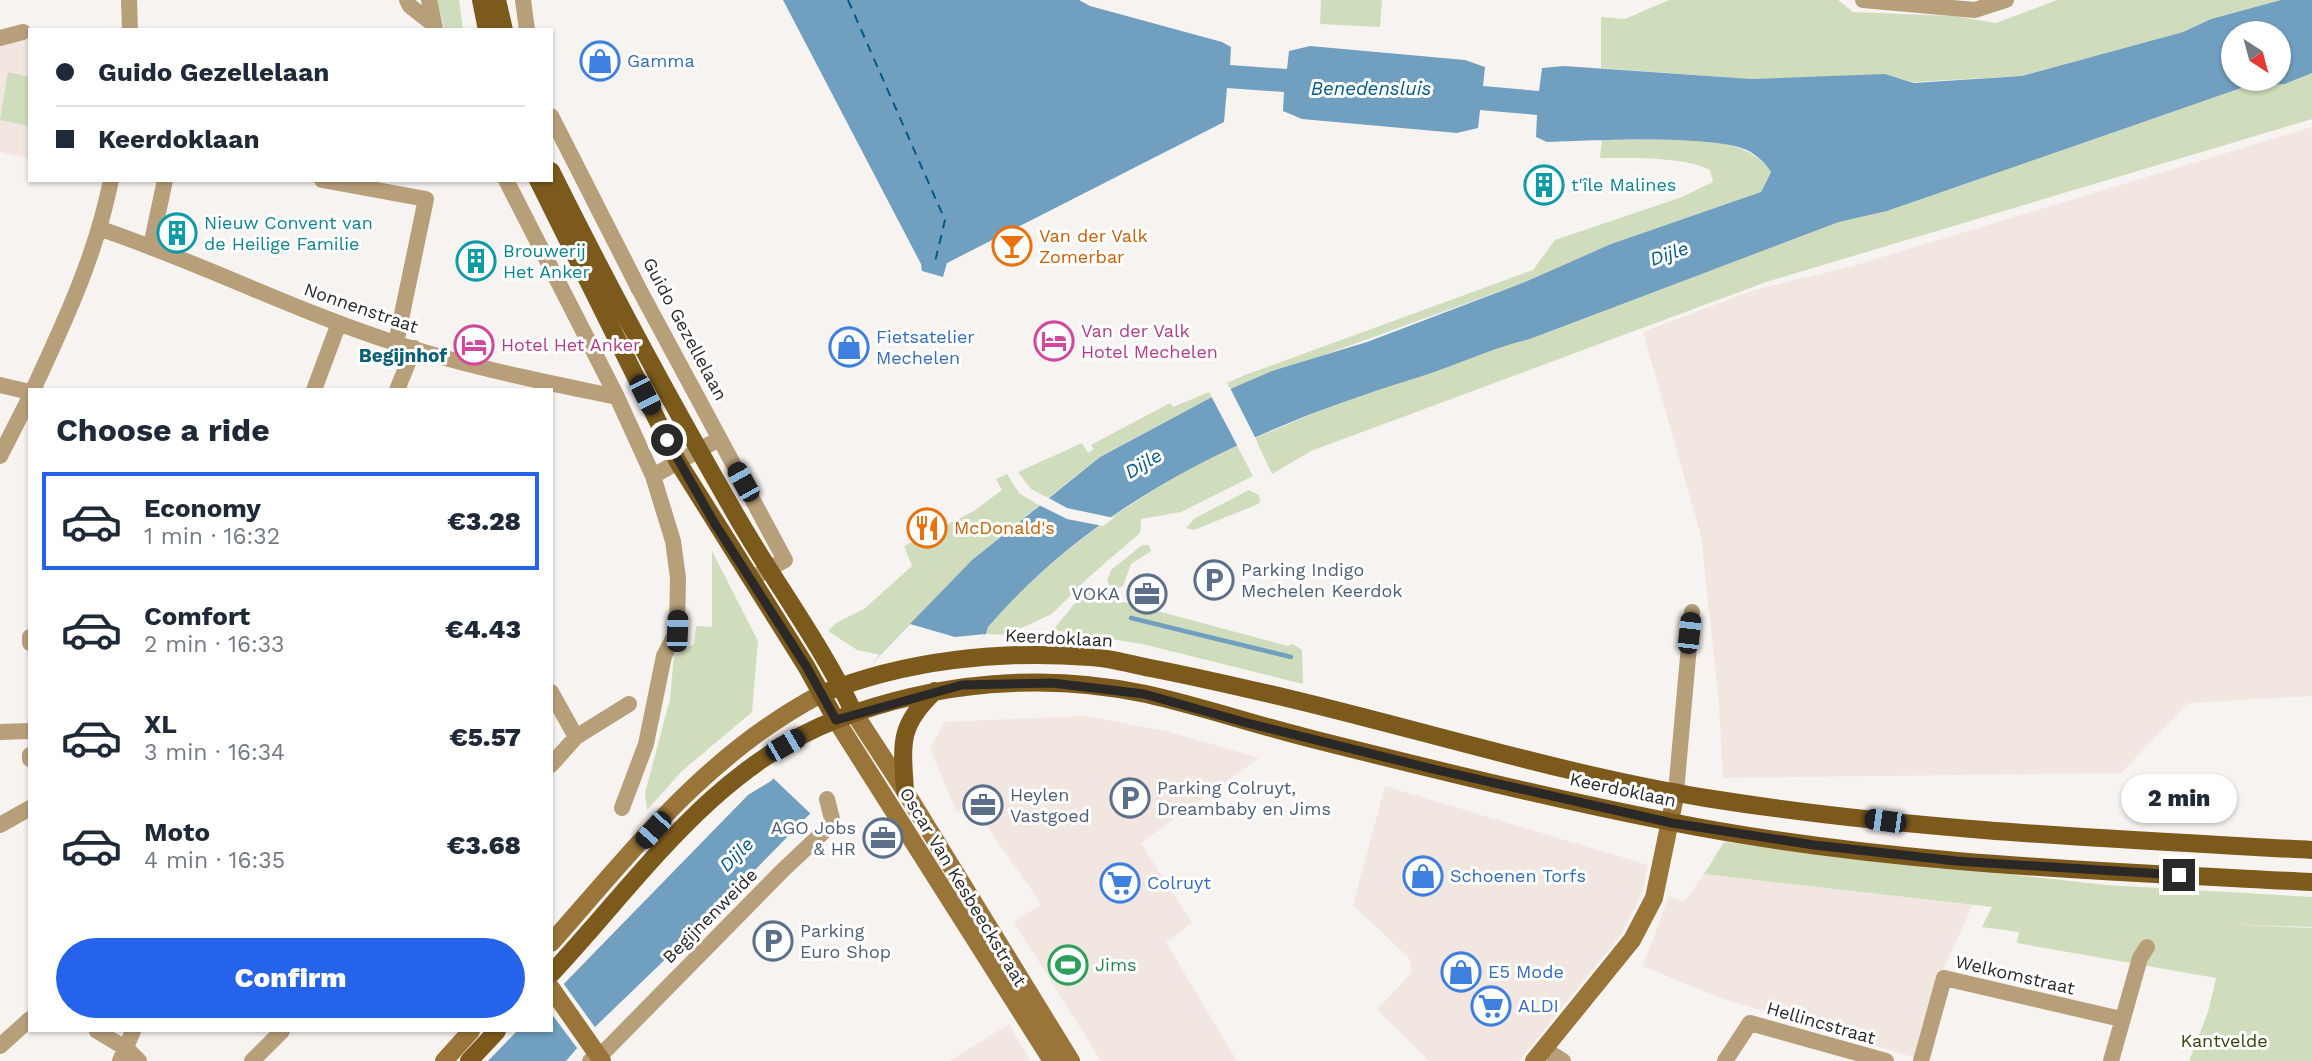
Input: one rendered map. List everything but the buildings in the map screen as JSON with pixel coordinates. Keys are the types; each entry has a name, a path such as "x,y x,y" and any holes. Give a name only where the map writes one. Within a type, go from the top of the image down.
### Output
{"main road":[{"path":"481,0 487,28"},
{"path":"497,0 504,28"},
{"name":"Guido Gezellelaan","path":"553,175 588,247 710,444 768,570 847,687 854,713"},
{"path":"539,182 678,462 829,707"},
{"name":"Keerdoklaan","path":"847,687 962,659 985,656 1093,657 1205,678 1676,792 1907,823 2071,838 2312,850"},
{"name":"Keerdoklaan","path":"854,713 962,685 1052,683 1144,694 1247,723 1437,770 1672,823 1814,845 1956,861 2312,882"},
{"path":"553,983 699,808 749,766 804,734 847,687"},
{"path":"905,791 901,752 905,731 916,711 933,691"},
{"path":"553,941 709,770 771,722 829,707 854,713"},
{"name":"Oscar Van Kesbeeckstraat","path":"829,707 1052,1061"},
{"name":"Oscar Van Kesbeeckstraat","path":"854,713 1071,1061"},
{"path":"1539,1055 1632,940 1654,898 1672,823 1676,792"},
{"path":"553,986 596,1055"},
{"path":"444,1061 470,1032"},
{"path":"469,1061 497,1032"}],"street":[{"path":"129,0 130,28"},
{"path":"407,0 410,6 434,27"},
{"path":"429,0 434,27"},
{"path":"523,0 527,28"},
{"path":"1863,0 1975,5 2006,0"},
{"path":"0,38 23,32"},
{"name":"Guido Gezellelaan","path":"553,120 710,444 785,560 768,570"},
{"path":"33,388 75,301 101,229 111,182"},
{"path":"151,246 165,182"},
{"path":"333,182 426,199 396,343"},
{"path":"507,182 617,397 653,476 673,541 677,566 677,631 664,656 646,744 622,808"},
{"name":"Nonnenstraat","path":"101,229 151,246 339,323 396,343 532,385 617,397"},
{"path":"315,388 339,323"},
{"path":"398,388 414,348"},
{"path":"0,385 28,392"},
{"path":"0,456 28,399"},
{"path":"653,476 710,444"},
{"path":"751,579 768,570"},
{"path":"1676,792 1692,612"},
{"path":"553,696 576,737"},
{"path":"553,763 576,737 629,704"},
{"path":"0,732 28,731"},
{"name":"Begijnenweide","path":"596,1055 833,823 827,799"},
{"path":"0,825 28,809"},
{"path":"2110,1061 2140,958 2147,947"},
{"name":"Welkomstraat","path":"1921,1061 1944,978 2121,1019"},
{"path":"0,1046 28,1021"},
{"name":"Hellincstraat","path":"1725,1061 1750,1023 1886,1061"},
{"path":"98,1032 129,1057"},
{"path":"129,1057 133,1032"},
{"path":"252,1061 281,1032"},
{"path":"1539,1055 1563,1061"}],"shaded area":[{"path":"28,38 28,159 0,152 0,43"},
{"path":"2312,127 2312,696 2188,703 2121,773 1723,778 1719,705 1701,536 1643,332 1754,290 1849,267"},
{"path":"1085,716 1166,731 1259,758 1141,843 1192,923 1166,942 1237,1061 1101,1061 1014,922 1041,904 970,802 957,813 930,748 945,722"},
{"path":"1385,786 1648,865 1642,893 1622,933 1519,1061 1429,1061 1377,1010 1412,972 1409,958 1353,905"},
{"path":"1704,874 1973,905 1943,969 1916,1058 1715,996 1643,966 1669,896 1684,902"},
{"path":"1009,1024 1030,1061 950,1061 959,1055"}],"green space":[{"path":"436,0 459,0 463,28 444,28"},
{"path":"1321,0 1382,0 1380,27 1320,24"},
{"path":"1669,0 1838,0 1853,12 1954,16 1996,23 2057,0 2281,0 2211,19 2183,32 2022,76 1913,82 1888,75 1752,79 1601,68 1601,17 1625,19"},
{"path":"8,72 28,77 28,126 0,120"},
{"path":"2312,73 2312,119 1766,282 1311,451 1272,474 1255,438 1343,401 1500,346 1530,339 1839,222 1887,211 2232,91 2291,91 2291,82"},
{"path":"1602,139 1716,142 1757,157 1771,171 1761,192 1611,244 1525,282 1230,389 1227,383 1245,375 1533,270 1555,240 1682,197 1713,182 1710,170 1686,162 1600,158"},
{"path":"1209,392 1212,397 1101,456 1048,498 1031,489 1018,472 1082,443 1088,453 1094,449 1091,445 1170,403 1173,407"},
{"path":"1236,444 1253,476 1181,512 1141,519 1140,533 1090,576 1052,614 1019,629 1015,635 986,634 988,627 1015,598 1072,546 1167,482"},
{"path":"1007,474 1019,493 1039,505 972,560 881,655 857,650 828,631 836,623 864,609 912,566 904,546 974,511 1002,490 996,479"},
{"path":"1249,490 1259,495 1260,502 1256,505 1194,530 1186,528 1195,518"},
{"path":"1142,545 1149,545 1151,551 1131,564 1123,586 1113,590 1107,581 1111,570"},
{"path":"712,551 758,641 752,712 682,771 647,810 645,793 670,699 674,655 694,644 696,626 712,625"},
{"path":"1091,588 1121,596 1120,601 1288,646 1293,644 1302,650 1303,684 1142,644 1053,630 1085,591"},
{"name":"Kantvelde","path":"1724,842 2106,885 2312,897 2312,927 2223,924 2312,928 2312,1061 2189,1061 2208,1012 2216,978 2017,943 2019,932 1982,927 1992,907 1704,874"}],"water":[{"path":"783,0 1079,0 1090,6 1222,42 1231,47 1230,65 1287,69 1289,51 1310,46 1465,60 1485,67 1483,86 1539,91 1542,68 1564,66 1752,79 1885,74 1914,83 2022,76 2183,32 2211,19 2281,0 2312,0 2312,73 2291,82 2291,21 2221,21 2221,91 2232,91 1887,211 1839,222 1530,339 1299,419 1185,472 1131,504 1080,540 1032,581 988,627 986,634 704,922 596,1026 566,1061 488,1061 516,1032 553,1032 553,995 748,795 771,781 877,658 972,560 1100,457 1212,397 1272,371 1367,342 1525,282 1611,244 1761,192 1771,172 1763,161 1752,153 1714,143 1685,140 1547,142 1536,137 1537,115 1480,110 1478,128 1457,133 1302,119 1283,111 1284,92 1227,88 1224,122 947,263 943,277 922,271 921,264"}],"pier":[{"path":"1229,386 1257,441 1238,447 1210,394"},
{"path":"1045,496 1067,508 1114,518 1103,526 1067,519 1035,503"},
{"path":"910,624 955,637 986,634 812,815 773,778 747,793 769,778 833,704"},
{"path":"563,983 597,1030 580,1052 553,1016 553,993"}],"waterway":[{"path":"1131,618 1291,657"}],"ferry route":[{"path":"848,0 945,220 934,266"}],"place":[{"name":"Gamma","path":"600,61"},
{"name":"t'île Malines","path":"1544,185"},
{"name":"Nieuw Convent van de Heilige Familie","path":"177,233"},
{"name":"Van der Valk Zomerbar","path":"1012,246"},
{"name":"Brouwerij Het Anker","path":"476,261"},
{"name":"Van der Valk Hotel Mechelen","path":"1054,341"},
{"name":"Hotel Het Anker","path":"474,345"},
{"name":"Fietsatelier Mechelen","path":"849,347"},
{"name":"McDonald's","path":"927,528"},
{"name":"Parking Indigo Mechelen Keerdok","path":"1214,580"},
{"name":"VOKA","path":"1147,594"},
{"name":"Parking Colruyt, Dreambaby en Jims","path":"1130,798"},
{"name":"Heylen Vastgoed","path":"983,805"},
{"name":"AGO Jobs & HR","path":"883,838"},
{"name":"Schoenen Torfs","path":"1423,876"},
{"name":"Colruyt","path":"1120,883"},
{"name":"Parking Euro Shop","path":"773,941"},
{"name":"Jims","path":"1068,965"},
{"name":"E5 Mode","path":"1461,972"},
{"name":"ALDI","path":"1491,1006"}],"district":[{"name":"Begijnhof","path":"403,355"}],"route":[{"path":"667,440 715,524 806,666 836,720 962,685 1052,683 1144,694 1247,723 1437,770 1672,823 1814,845 1956,861 2179,875"}],"water label":[{"name":"Benedensluis","path":"1371,88"},
{"name":"Dijle","path":"1669,253"},
{"name":"Dijle","path":"1143,463"},
{"name":"Dijle","path":"736,854"}]}
